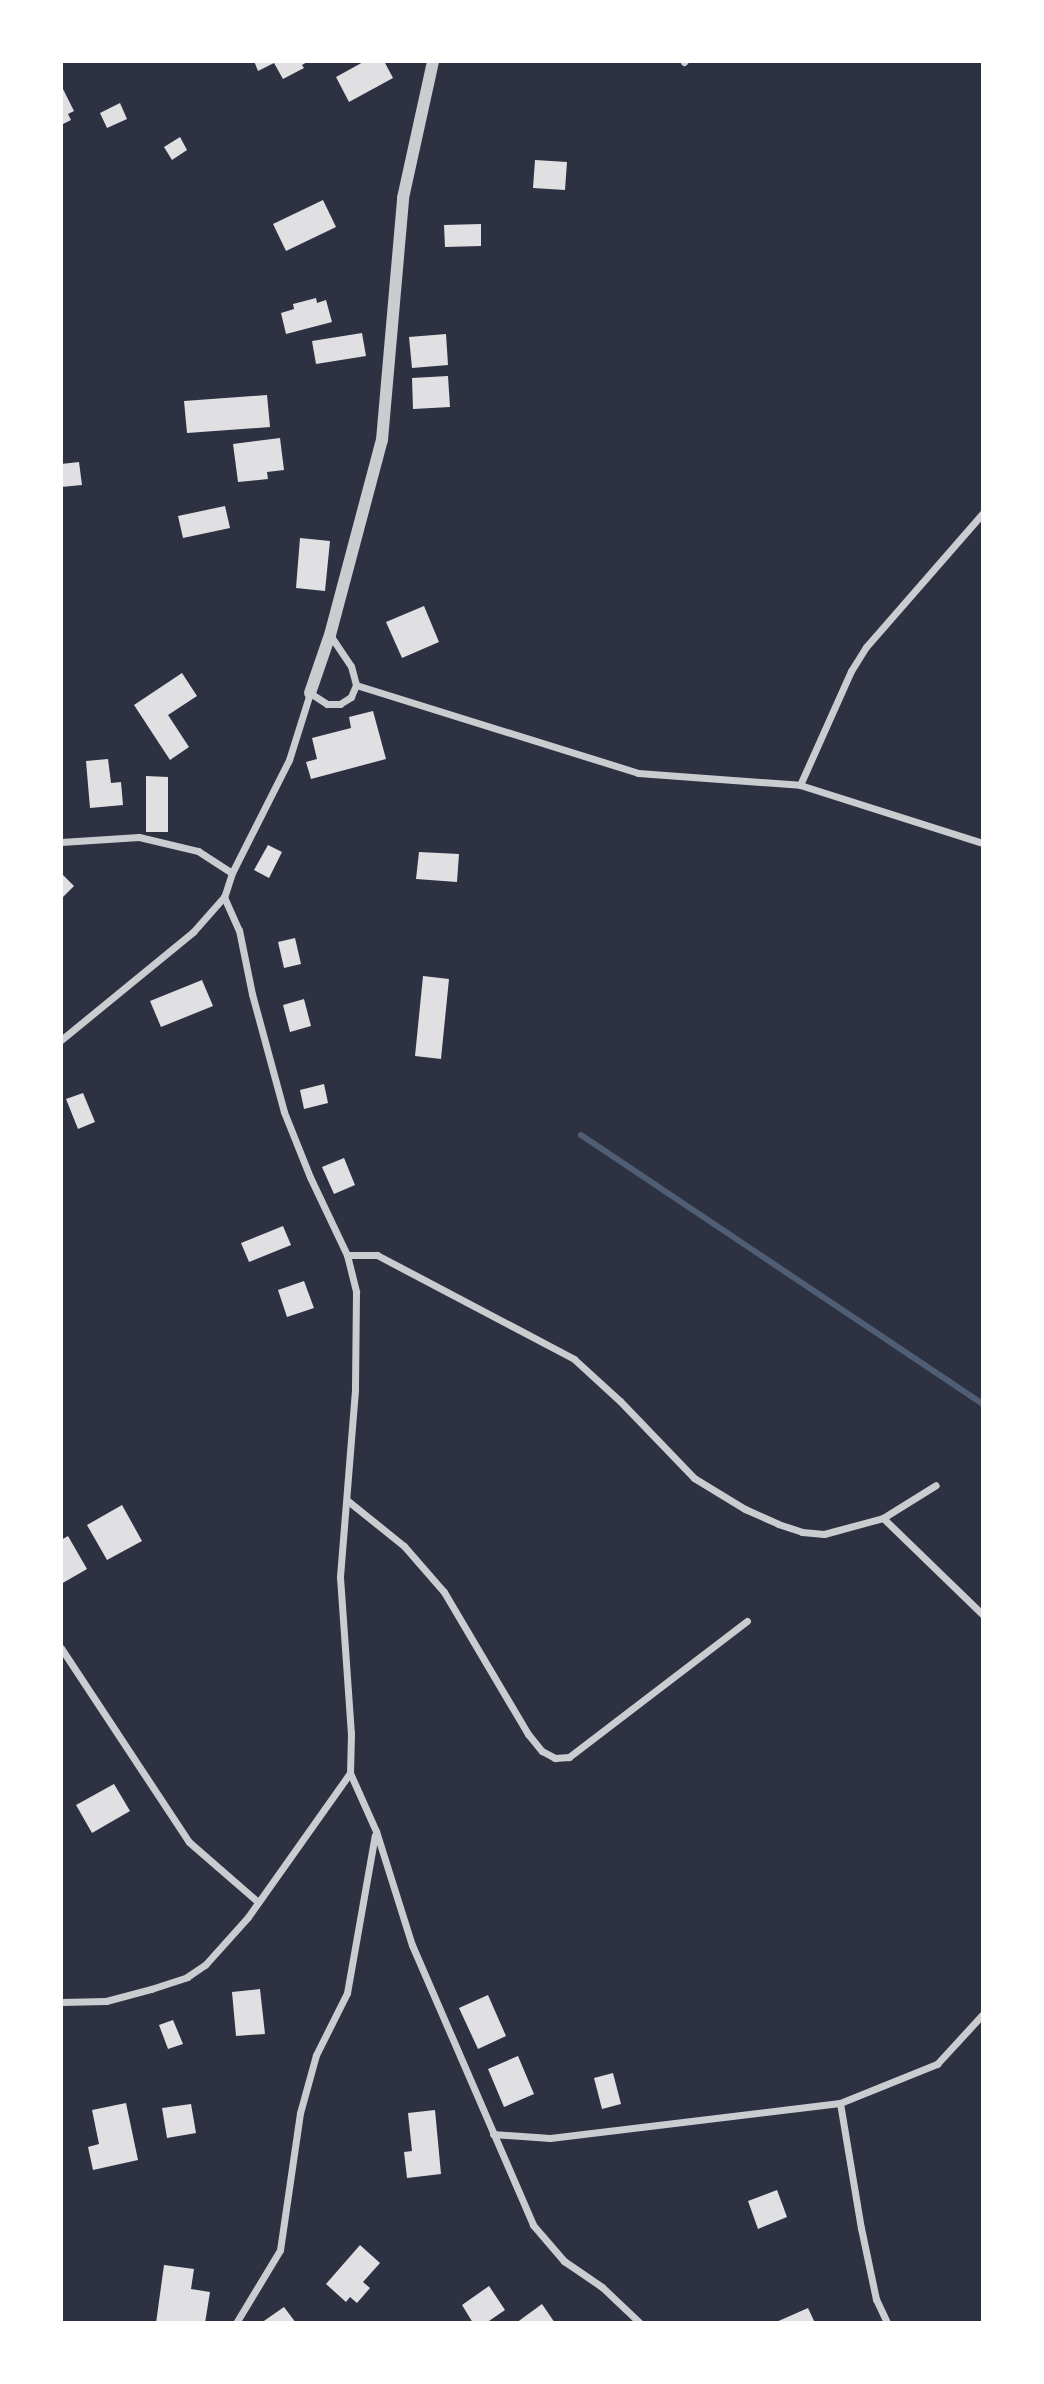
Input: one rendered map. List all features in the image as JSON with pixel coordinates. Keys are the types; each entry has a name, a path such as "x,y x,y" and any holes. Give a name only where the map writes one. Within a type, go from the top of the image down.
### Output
{"street":[{"path":"61,1040 193,932 224,897 232,873 289,760 330,635 382,440 403,198 433,61"},
{"path":"800,785 851,671 866,647 983,513"},
{"path":"310,693 327,704 340,704 351,696 356,685 351,666 330,635"},
{"path":"356,685 638,773 754,779 800,785 983,843"},
{"path":"61,842 139,837 198,851 232,873"},
{"path":"224,897 239,930 252,995 284,1112 310,1177 347,1255 356,1292 358,1335 348,1501 340,1577 351,1733 350,1773 376,1831 412,1945 533,2225 564,2261 602,2287 640,2323"},
{"path":"347,1255 377,1255 574,1359 620,1401 694,1478 745,1509 802,1532 824,1534 883,1518 936,1485"},
{"path":"348,1501 404,1546 444,1591 528,1734 542,1751 555,1758 569,1757 747,1621"},
{"path":"883,1518 983,1615"},
{"path":"61,1648 189,1842 258,1902"},
{"path":"61,2002 106,2001 187,1977 205,1965 258,1902 350,1773"},
{"path":"236,2323 238,2315 253,2297 280,2250 300,2113 316,2055 347,1993 376,1831"},
{"path":"493,2134 550,2138 840,2103 937,2064 983,2014"},
{"path":"840,2103 876,2299 887,2323"}],"building":[{"path":"254,61 309,61 302,65 304,68 283,79 274,63 258,71"},
{"path":"365,61 384,61 393,78 349,102 336,77"},
{"path":"63,89 74,111 68,114 71,120 61,125"},
{"path":"120,103 127,119 107,128 100,113"},
{"path":"180,137 187,150 172,160 164,147"},
{"path":"535,160 567,162 565,190 533,188"},
{"path":"323,200 336,227 286,251 273,224"},
{"path":"481,224 481,246 445,247 444,225"},
{"path":"316,298 317,303 326,300 332,322 286,334 281,313 294,309 293,304"},
{"path":"362,333 366,356 316,364 312,341"},
{"path":"446,334 448,365 412,368 409,337"},
{"path":"448,376 450,407 413,409 412,378"},
{"path":"267,395 270,427 187,433 184,401"},
{"path":"280,438 284,470 267,472 268,479 238,482 233,444"},
{"path":"79,462 82,485 61,487 61,464"},
{"path":"225,506 230,528 183,538 178,516"},
{"path":"300,538 330,541 325,591 296,588"},
{"path":"424,606 439,642 402,658 386,622"},
{"path":"182,673 197,696 168,715 189,747 170,760 134,705"},
{"path":"373,711 386,759 311,779 306,762 317,759 312,738 351,728 349,717"},
{"path":"108,759 111,783 121,782 123,805 90,808 86,761"},
{"path":"146,776 168,777 168,832 146,832"},
{"path":"268,845 282,852 269,878 254,870"},
{"path":"419,852 459,854 457,882 416,879"},
{"path":"61,873 74,886 61,899"},
{"path":"295,938 301,964 284,968 278,942"},
{"path":"423,976 449,979 441,1059 415,1056"},
{"path":"202,980 213,1006 161,1027 150,1001"},
{"path":"304,999 311,1026 290,1032 283,1005"},
{"path":"324,1084 328,1103 304,1109 300,1090"},
{"path":"83,1093 95,1122 78,1129 66,1099"},
{"path":"344,1158 355,1185 334,1194 322,1167"},
{"path":"283,1226 291,1245 249,1262 241,1243"},
{"path":"304,1281 314,1308 287,1317 278,1290"},
{"path":"122,1505 142,1541 107,1560 87,1525"},
{"path":"68,1536 87,1569 61,1584 61,1540"},
{"path":"114,1784 130,1811 92,1833 76,1805"},
{"path":"260,1989 265,2034 236,2036 232,1992"},
{"path":"488,1995 506,2036 478,2049 459,2008"},
{"path":"173,2020 183,2044 168,2049 159,2025"},
{"path":"518,2056 534,2094 504,2107 488,2069"},
{"path":"613,2073 621,2104 602,2109 594,2078"},
{"path":"126,2103 138,2160 93,2170 88,2147 99,2144 92,2110"},
{"path":"191,2104 196,2133 167,2138 162,2108"},
{"path":"435,2110 441,2174 407,2178 404,2152 412,2151 408,2113"},
{"path":"777,2190 787,2217 758,2229 748,2201"},
{"path":"360,2245 380,2263 363,2282 370,2288 357,2303 350,2297 346,2302 326,2284"},
{"path":"164,2265 194,2269 191,2289 210,2292 205,2323 156,2323"},
{"path":"489,2286 505,2310 486,2323 473,2323 462,2305"},
{"path":"542,2304 555,2323 516,2323"},
{"path":"284,2307 296,2323 261,2323"},
{"path":"808,2308 815,2323 774,2323"}],"waterway":[{"path":"581,1135 983,1404"}]}
